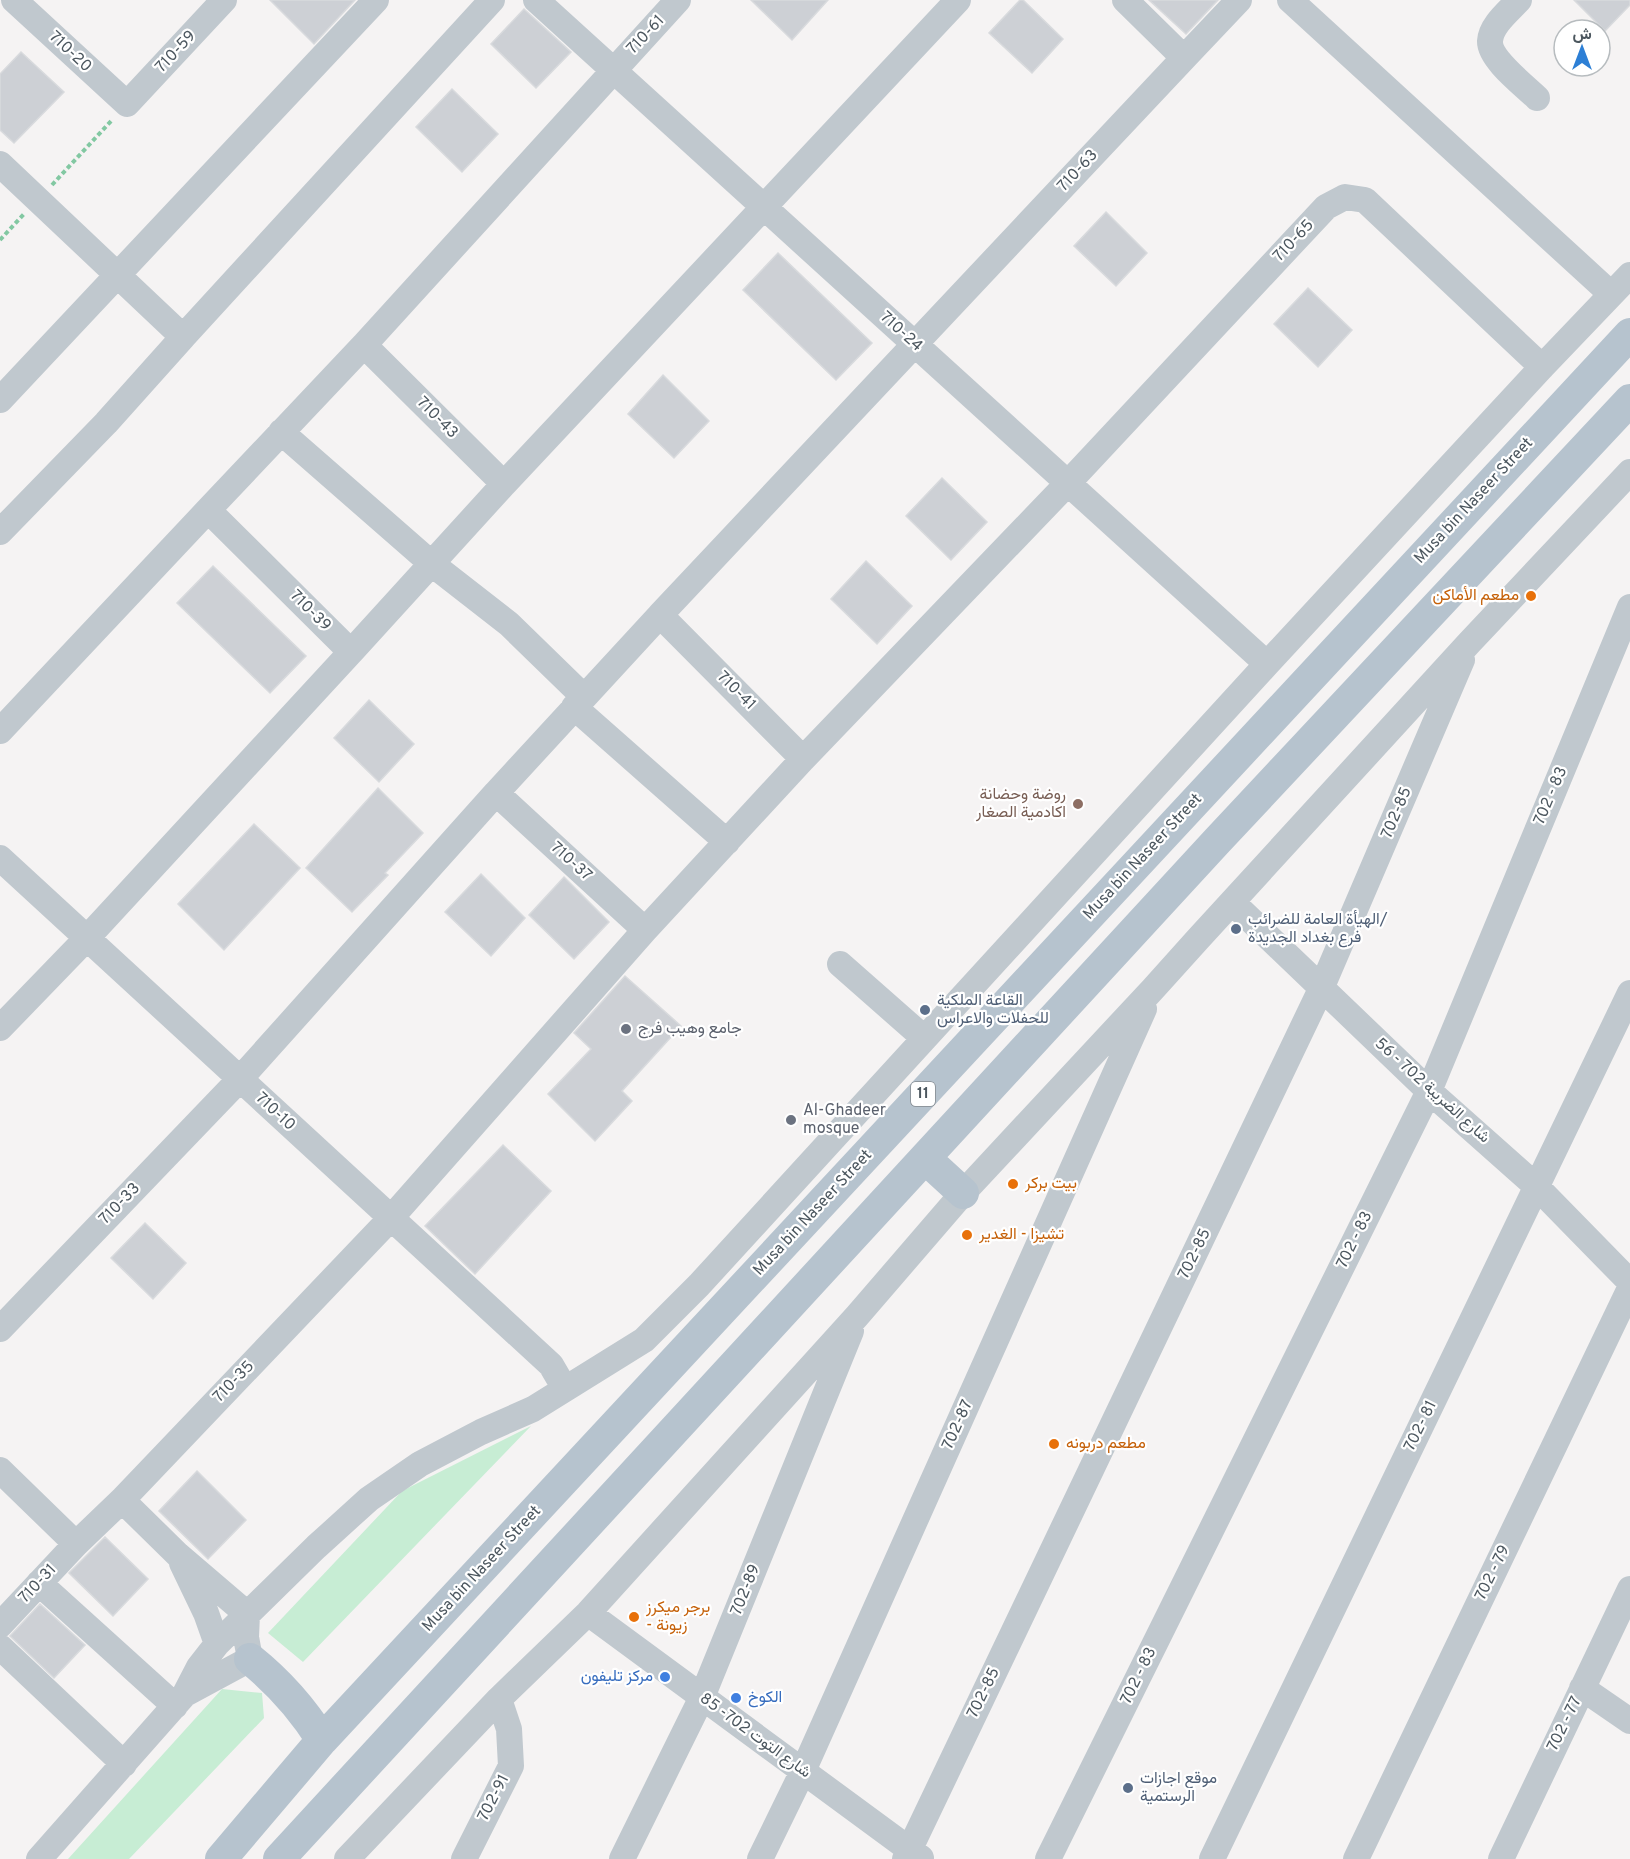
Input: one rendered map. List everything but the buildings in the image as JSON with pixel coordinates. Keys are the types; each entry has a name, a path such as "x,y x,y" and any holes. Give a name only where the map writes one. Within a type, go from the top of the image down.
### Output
{"main road":[{"name":"Musa bin Naseer Street","path":"221,1859 322,1740 1630,334"},
{"path":"279,1859 1217,841 1630,400"},
{"path":"926,1159 963,1193"},
{"path":"250,1659 291,1695 322,1740"}],"street":[{"name":"710-20","path":"14,0 127,104"},
{"name":"710-59","path":"127,104 224,0"},
{"path":"0,400 376,0"},
{"path":"0,532 106,423 492,0"},
{"name":"710-24","path":"536,0 1267,664"},
{"name":"710-61","path":"613,70 678,0"},
{"path":"0,1028 87,938 504,484 958,0"},
{"path":"1125,0 1184,58"},
{"name":"710-63","path":"914,344 1239,0"},
{"path":"1290,0 1611,294"},
{"path":"1519,0 1498,22 1490,42 1495,57 1537,98"},
{"path":"0,731 364,345 613,70"},
{"path":"0,164 183,337"},
{"name":"710-65","path":"1068,483 1326,207 1345,197 1365,200 1542,367"},
{"path":"39,1859 180,1700 199,1667 217,1644 316,1547 369,1499 420,1464 481,1432 533,1409 644,1340 699,1285 1267,664 1630,275"},
{"path":"240,1079 579,702 914,344"},
{"name":"710-43","path":"364,345 504,484"},
{"path":"281,432 432,564 509,624 579,702 727,842"},
{"path":"347,1859 499,1699 588,1613 857,1316 963,1193 1469,643 1630,472"},
{"path":"391,1218 645,930 803,759 1068,483"},
{"name":"710-39","path":"208,510 351,652"},
{"name":"702 - 83","path":"1048,1859 1429,1090 1630,607"},
{"name":"710-41","path":"660,615 803,759"},
{"name":"702-85","path":"912,1856 1322,989 1469,643"},
{"name":"710-37","path":"496,793 645,930"},
{"name":"710-10","path":"0,858 551,1365 565,1389"},
{"name":"شارع الضريبة 702 - 56","path":"1232,902 1429,1090 1536,1186 1630,1282"},
{"path":"840,964 924,1038"},
{"name":"702-87","path":"760,1859 803,1771 1153,989"},
{"name":"702- 81","path":"1212,1859 1630,993"},
{"name":"710-33","path":"0,1329 240,1079"},
{"name":"710-35","path":"76,1544 122,1500 391,1218"},
{"name":"702 - 79","path":"1356,1859 1630,1288"},
{"name":"702-89","path":"622,1859 702,1697 857,1316"},
{"path":"0,1470 76,1544"},
{"path":"122,1500 178,1555 248,1614"},
{"name":"710-31","path":"2,1618 76,1544"},
{"path":"178,1555 206,1613 217,1644"},
{"path":"39,1583 180,1700"},
{"name":"702 - 77","path":"1501,1859 1630,1589"},
{"name":"شارع التوت 702- 85","path":"588,1613 803,1771 912,1856"},
{"path":"180,1700 250,1659 246,1637 248,1614"},
{"path":"0,1647 124,1764"},
{"path":"1582,1688 1630,1721"},
{"name":"702-91","path":"464,1859 511,1766 509,1729 499,1699"}],"path":[{"path":"0,240 127,104"}],"green space":[{"path":"531,1426 303,1662 268,1633 402,1491"},
{"path":"222,1689 262,1693 264,1718 129,1859 68,1859"}],"place":[{"name":"مطعم الأماكن","path":"1531,596"},
{"name":"روضة وحضانة اكادمية الصغار","path":"1078,804"},
{"name":"الهيأة العامة للضرائب/ فرع بغداد الجديدة","path":"1236,929"},
{"name":"القاعة الملكية للحفلات والاعراس","path":"925,1010"},
{"name":"جامع وهيب فرج","path":"626,1029"},
{"name":"Al-Ghadeer mosque","path":"791,1120"},
{"name":"بيت بركر","path":"1013,1184"},
{"name":"تشيزا - الغدير","path":"967,1235"},
{"name":"مطعم دربونه","path":"1054,1444"},
{"name":"برجر ميكرز - زيونة","path":"634,1617"},
{"name":"مركز تليفون","path":"665,1677"},
{"name":"الكوخ","path":"736,1698"},
{"name":"موقع اجازات الرستمية","path":"1128,1788"}]}
